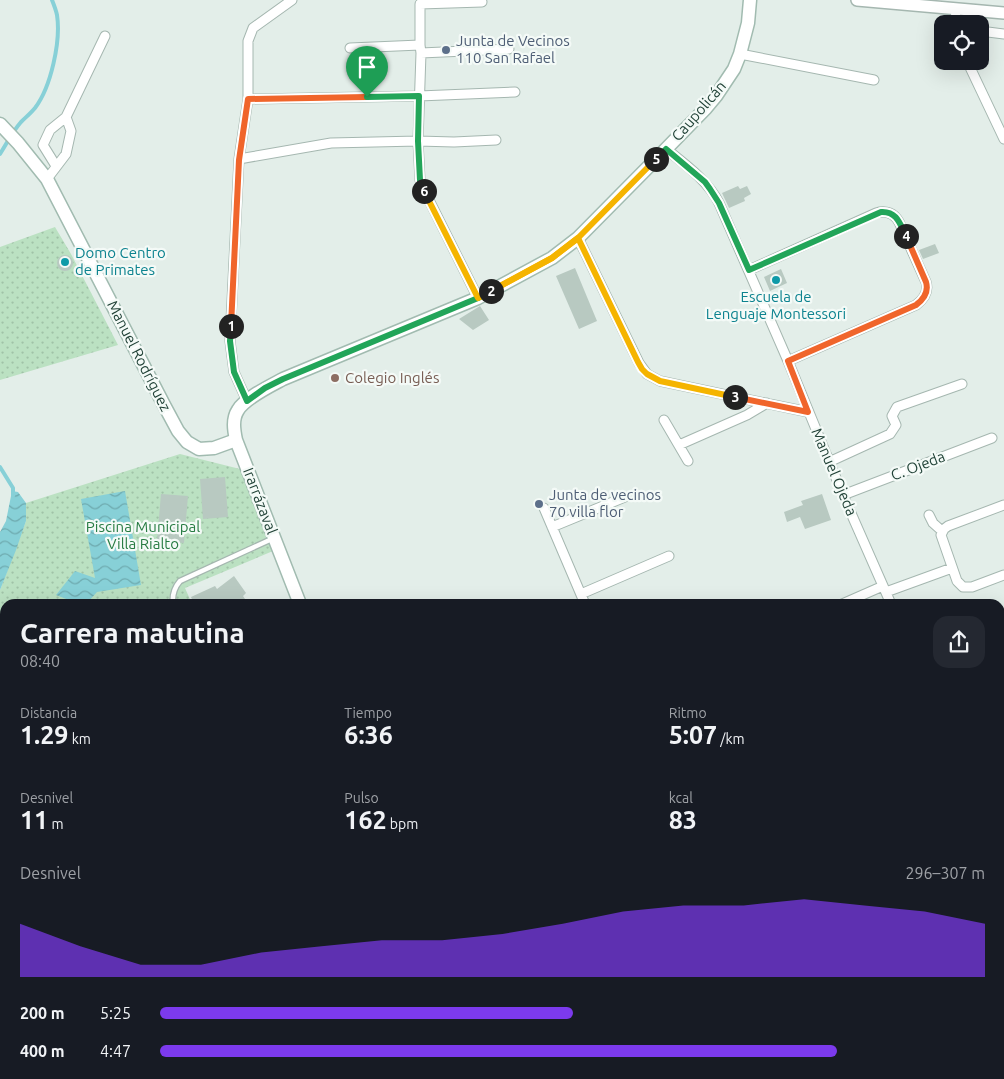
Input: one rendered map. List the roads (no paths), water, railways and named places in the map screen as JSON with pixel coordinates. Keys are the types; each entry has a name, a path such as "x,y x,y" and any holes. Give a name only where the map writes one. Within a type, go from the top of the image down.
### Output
{"main road":[{"name":"Caupolicán","path":"247,401 265,388 283,379 478,298 552,258 578,238 706,108 726,83 740,54 748,23 750,0"},
{"name":"Manuel Rodríguez","path":"0,124 18,143 47,180 164,406 186,442 198,449 214,448 236,440"},
{"name":"Irarrázaval","path":"247,401 238,409 234,420 236,440 298,599"}],"street":[{"path":"247,401 234,372 230,341 239,160 248,99 248,41 253,28 292,0"},
{"path":"857,0 1004,13"},
{"path":"478,298 420,180 418,141 421,49 420,4 482,2"},
{"path":"955,15 956,8"},
{"path":"989,32 1004,34"},
{"path":"56,166 43,145 50,130 66,117 106,36"},
{"path":"350,48 509,48"},
{"path":"740,54 874,80"},
{"path":"971,70 1004,139"},
{"path":"248,99 515,92"},
{"path":"47,180 66,154 71,131 66,117"},
{"path":"239,160 331,143 496,140"},
{"path":"666,149 705,182 719,203 788,361 808,412"},
{"path":"749,270 876,213 885,212 897,218 926,282 926,293 916,305 788,361"},
{"name":"Manuel Ojeda","path":"578,238 638,362 647,374 660,381 808,412 889,599"},
{"path":"830,462 890,434 896,425 892,416 897,407 962,384"},
{"path":"679,445 747,415 767,403"},
{"path":"664,420 688,461"},
{"name":"C. Ojeda","path":"844,495 992,438"},
{"path":"552,527 625,497"},
{"path":"942,531 948,526 1004,505"},
{"path":"544,508 583,599"},
{"path":"929,515 933,523 942,531 942,538 952,568 960,584 967,588 972,587 1004,575"},
{"path":"581,594 669,556"},
{"path":"856,599 952,568"}],"lane":[{"path":"172,599 175,586 180,580 274,538"}],"water":[{"path":"12,491 18,492 26,503 26,521 0,590 0,532 6,521"},
{"path":"125,491 141,585 97,592 91,599 66,599 56,595 75,571 95,578 81,499"}],"waterway":[{"path":"0,154 18,126 35,108 46,88 54,63 58,38 57,13 52,0"},
{"path":"0,467 13,488 13,496"}],"place":[{"name":"Junta de Vecinos 110 San Rafael","path":"446,50"},
{"name":"Domo Centro de Primates","path":"65,262"},
{"name":"Escuela de Lenguaje Montessori","path":"776,280"},
{"name":"Colegio Inglés","path":"335,378"},
{"name":"Junta de vecinos 70 villa flor","path":"539,504"}],"park label":[{"name":"Piscina Municipal Villa Rialto","path":"143,536"}]}
